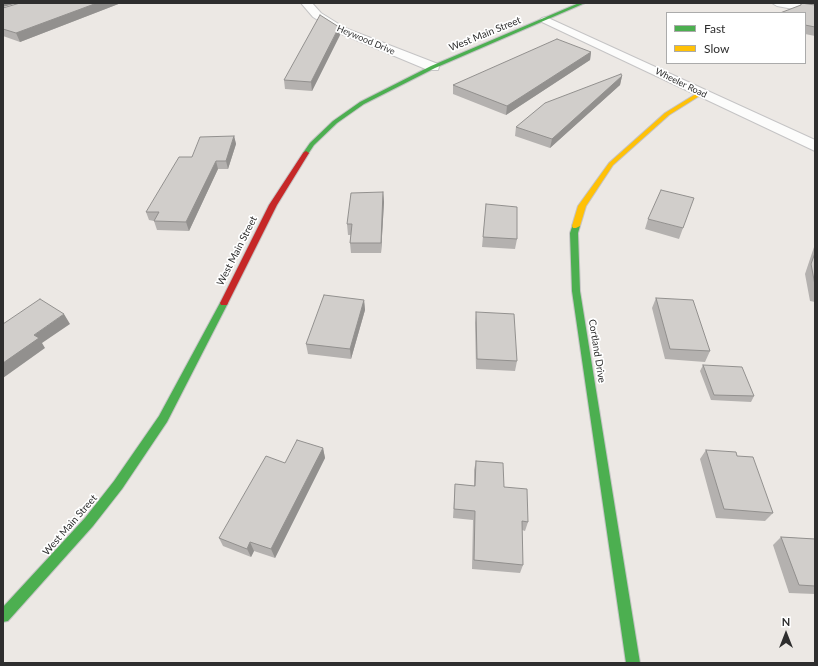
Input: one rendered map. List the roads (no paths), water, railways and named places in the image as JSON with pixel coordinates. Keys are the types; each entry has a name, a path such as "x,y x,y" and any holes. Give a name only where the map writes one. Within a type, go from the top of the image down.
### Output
{"street":[{"name":"Heywood Drive","path":"306,3 317,15 341,30 433,67"},
{"name":"West Main Street","path":"3,616 88,522 118,485 163,419 183,383 273,205 312,144 348,112 433,67 583,3"},
{"path":"777,3 815,10"},
{"name":"Wheeler Road","path":"546,20 815,146"},
{"name":"Cortland Drive","path":"633,663 576,291 574,233 582,206 611,164 667,114 701,93"}]}
